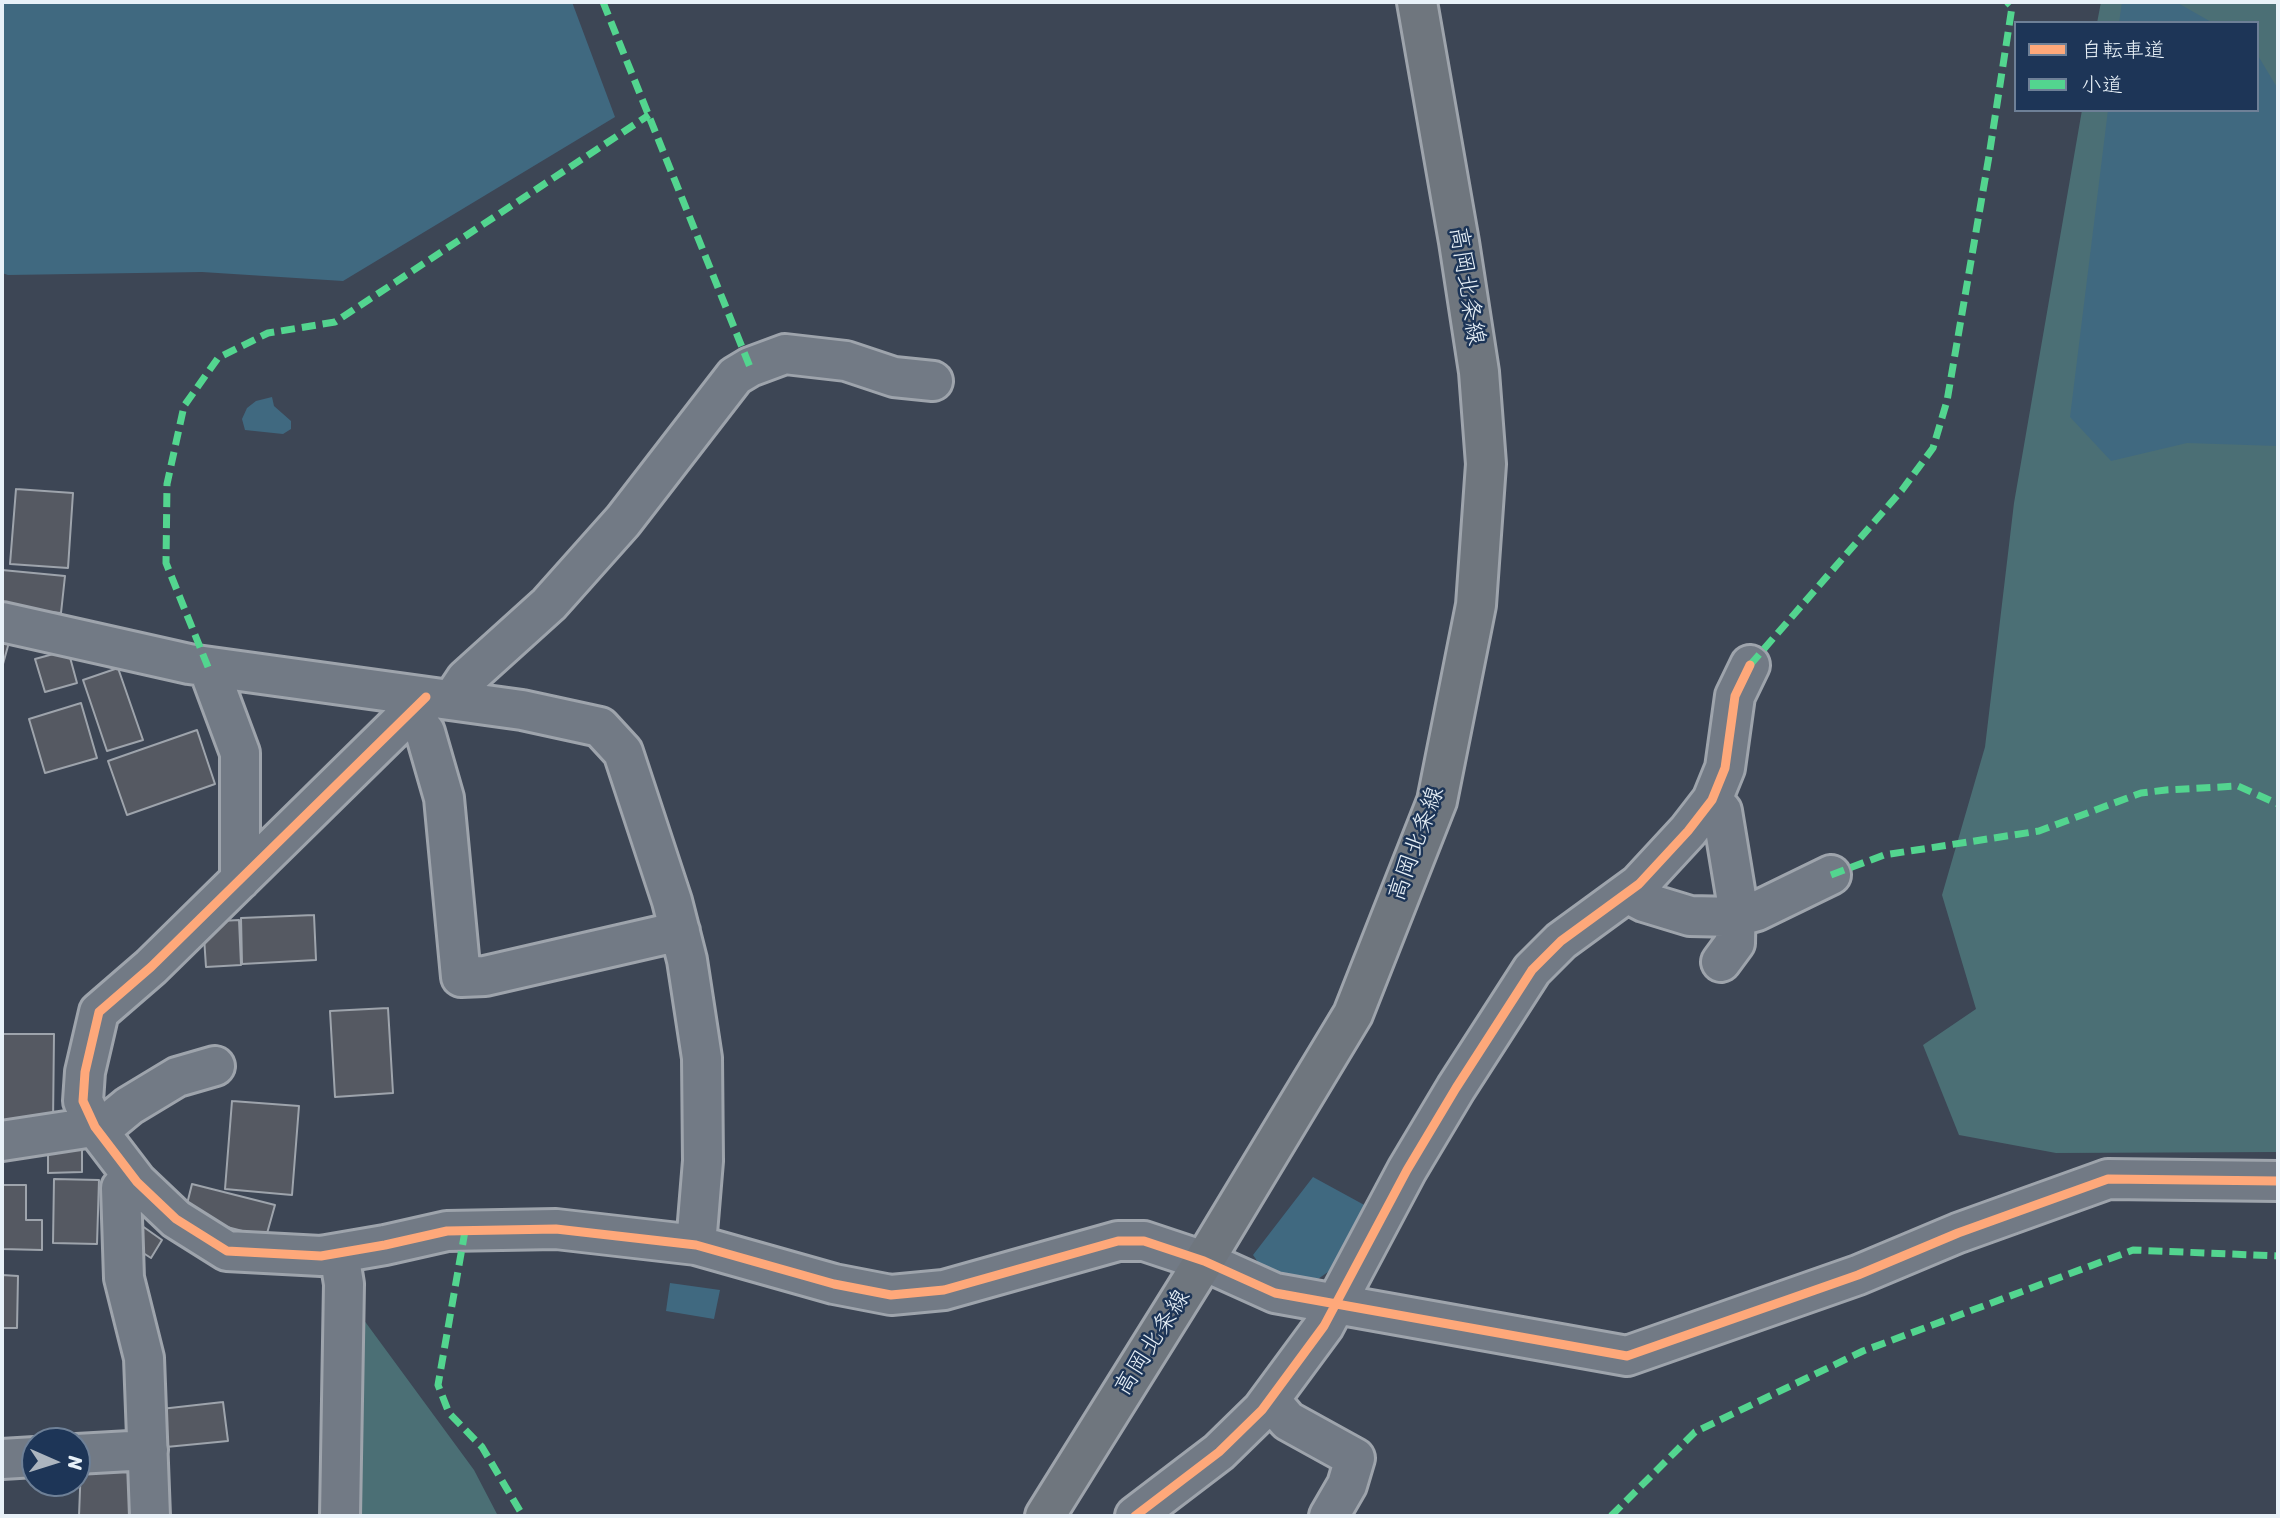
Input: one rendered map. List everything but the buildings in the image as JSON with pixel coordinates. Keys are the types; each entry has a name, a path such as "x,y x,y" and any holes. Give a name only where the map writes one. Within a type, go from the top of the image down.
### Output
{"main road":[{"name":"高岡北条線","path":"1045,1516 1204,1261 1353,1014 1437,801 1476,605 1486,464 1479,372 1460,242 1417,2"}],"street":[{"path":"933,381 894,377 846,361 785,354 750,367 735,376 623,521 549,604 466,679 429,703 99,1013 85,1072 83,1101 95,1127 132,1176 176,1219 227,1251 321,1256 447,1231 556,1229 696,1245 834,1284 891,1295 944,1290 1118,1241 1144,1241 1204,1261 1275,1293 1627,1356 1858,1275 1958,1233 2108,1179 2278,1181"},
{"path":"2,622 208,667 429,703 522,710 600,727 623,752 687,960 702,1058 703,1161 696,1245"},
{"path":"1135,1516 1219,1452 1270,1400 1324,1326 1414,1158 1455,1088 1532,970 1561,941 1639,884 1713,800 1725,768 1735,696 1750,665"},
{"path":"208,667 240,753 240,880"},
{"path":"429,703 425,732 444,798 461,977 485,976 680,931"},
{"path":"1713,800 1722,811 1736,896 1735,943 1721,962"},
{"path":"1627,893 1644,902 1690,916 1736,917 1757,911 1831,875"},
{"path":"2,1141 106,1125 129,1106 177,1077 215,1066"},
{"path":"132,1176 121,1188 124,1278 144,1358 150,1516"},
{"path":"339,1253 344,1284 340,1516"},
{"path":"1270,1400 1288,1421 1355,1458 1347,1485 1329,1516"},
{"path":"91,1453 148,1450"},
{"path":"2,1459 21,1458"}],"green space":[{"path":"2101,2 2278,2 2278,1152 2056,1153 1959,1135 1923,1045 1976,1009 1942,895 1985,747 2014,503 2082,112 2259,112 2259,21 2097,21"},
{"path":"358,1312 474,1470 498,1516 350,1516"}],"water":[{"path":"2,2 572,2 615,117 343,281 202,272 8,275 2,273"},
{"path":"2122,2 2176,2 2209,21 2119,21"},
{"path":"2259,57 2278,89 2278,446 2187,443 2111,461 2070,417 2108,112 2259,112"},
{"path":"272,397 274,406 291,421 291,429 283,434 245,430 242,419 247,408 256,401"},
{"path":"1313,1177 1368,1207 1335,1267 1318,1279 1285,1277 1260,1265 1253,1255"},
{"path":"670,1283 720,1290 714,1319 666,1311"}],"marked path":[{"path":"603,2 750,367"},
{"path":"1750,665 1902,490 1933,448 1947,401 1989,156 2012,7 2007,2"},
{"path":"208,667 166,563 167,484 184,406 218,358 268,333 335,322 649,115"},
{"path":"1831,875 1884,855 2039,831 2141,793 2238,786 2278,804"},
{"path":"465,1231 438,1385 449,1413 482,1447 523,1516"},
{"path":"1611,1516 1695,1432 1863,1351 2133,1250 2278,1256"}],"cycle path":[{"path":"1135,1516 1219,1452 1262,1410 1324,1326 1407,1170 1532,970 1561,941 1639,884 1688,831 1712,800 1725,768 1735,696 1750,665"},
{"path":"426,697 151,967 99,1012 85,1072 83,1101 95,1127 137,1182 176,1219 227,1251 321,1256 447,1231 556,1229 696,1245 834,1284 891,1295 944,1290 1118,1241 1144,1241 1204,1261 1275,1293 1627,1356 1858,1275 1958,1233 2108,1179 2278,1181"}]}
